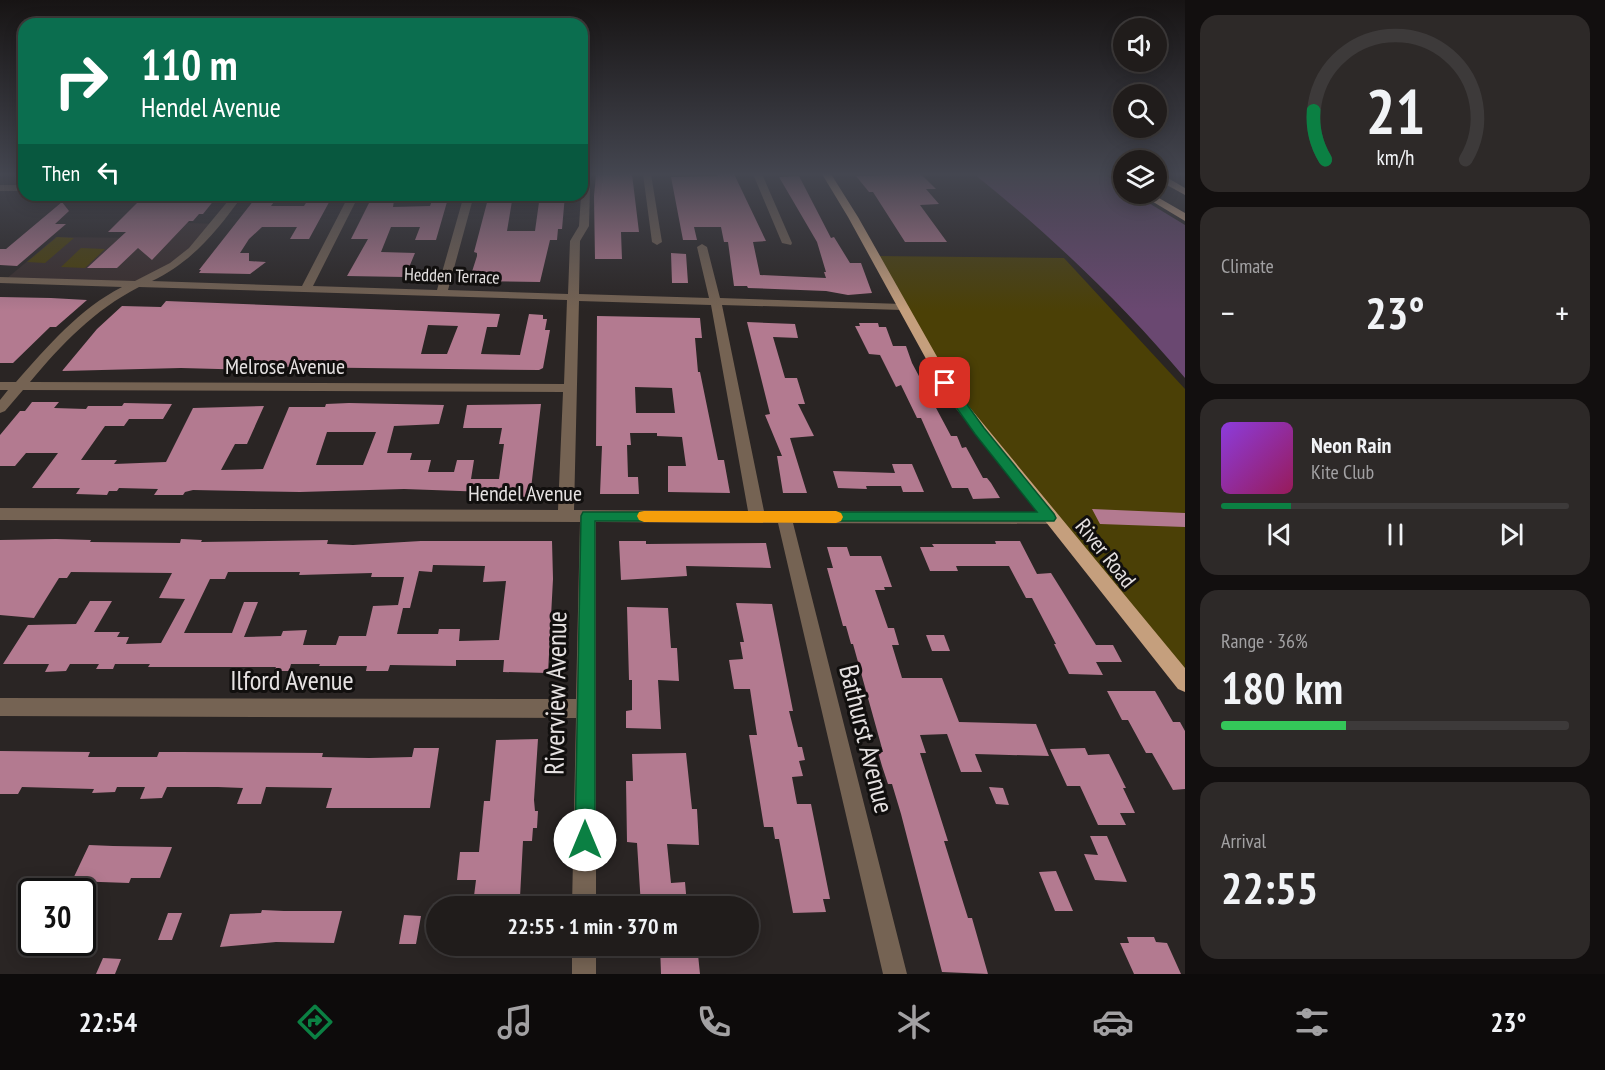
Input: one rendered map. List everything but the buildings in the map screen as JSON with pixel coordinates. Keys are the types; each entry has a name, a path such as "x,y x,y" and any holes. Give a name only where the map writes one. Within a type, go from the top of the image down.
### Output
{"main road":[{"name":"River Road","path":"854,219 952,394 1049,518 1185,683"}],"street":[{"path":"0,408 75,325 114,295 138,284 189,254 201,243 219,219"},
{"path":"305,290 341,219"},
{"path":"442,293 462,219"},
{"path":"566,516 575,241 584,226 584,219"},
{"path":"654,219 657,242"},
{"path":"777,219 787,243"},
{"path":"702,247 716,303 758,516"},
{"name":"Hedden Terrace","path":"0,280 903,307"},
{"name":"Melrose Avenue","path":"0,386 570,388"},
{"name":"Hendel Avenue","path":"0,514 1049,518"},
{"name":"Riverview Avenue","path":"584,896 588,516"},
{"name":"Bathurst Avenue","path":"784,517 895,974"},
{"name":"Ilford Avenue","path":"0,706 585,709"},
{"path":"584,956 584,974"}],"shaded area":[{"path":"1028,219 1176,219 1185,225 1185,378 1136,323"},
{"path":"159,222 216,224 201,243 138,284 5,280 56,237 144,238"},
{"path":"57,237 74,238 45,263 27,262"},
{"path":"81,248 105,249 85,268 61,267"},
{"path":"875,256 1064,258 1185,389 1185,683 980,431"}],"slow traffic":[{"path":"644,516 836,517"}],"route":[{"path":"585,840 588,516 1049,518 945,383"}]}
